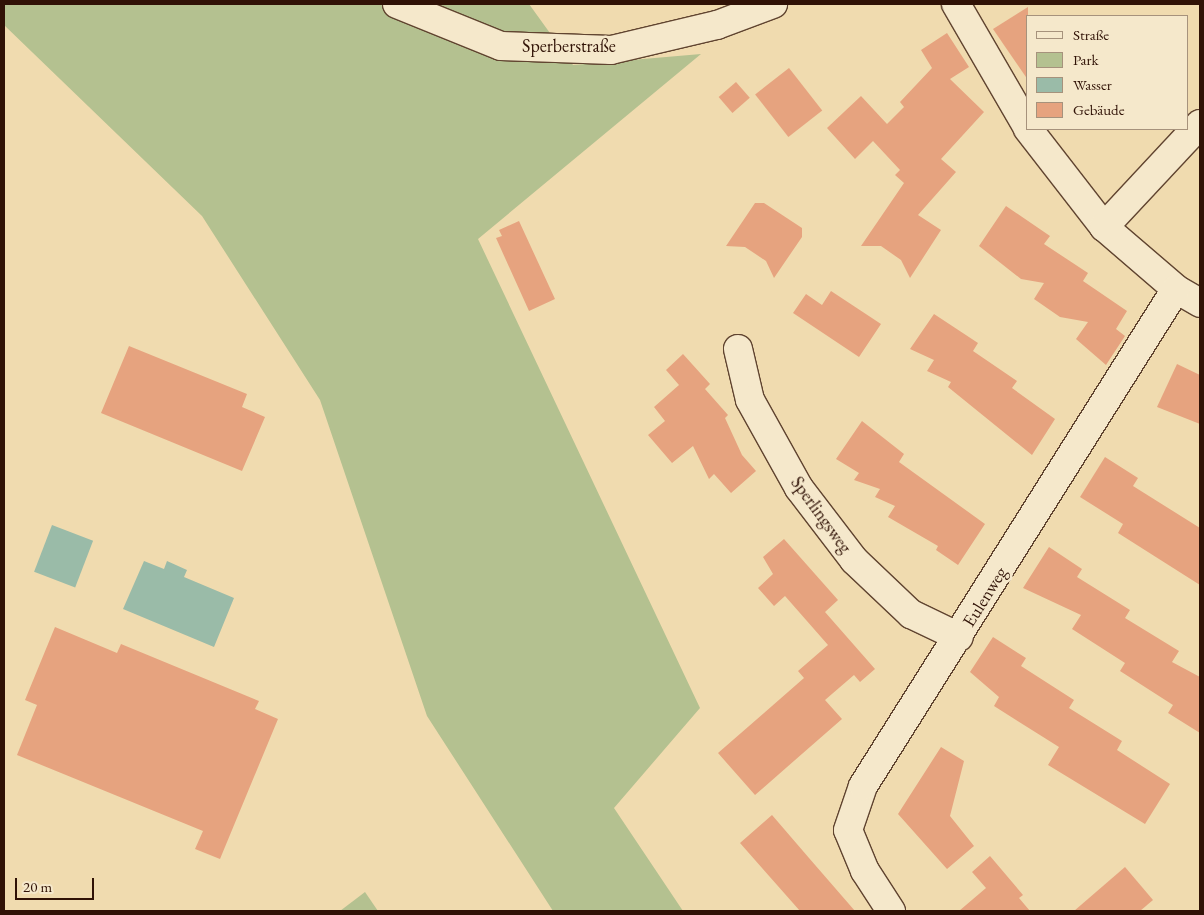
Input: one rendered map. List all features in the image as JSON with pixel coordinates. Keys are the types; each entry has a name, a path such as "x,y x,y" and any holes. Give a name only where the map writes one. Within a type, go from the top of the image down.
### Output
{"street":[{"name":"Sperberstraße","path":"397,4 501,46 611,50 717,24 774,4"},
{"path":"956,4 1026,125"},
{"path":"1104,227 1200,124"},
{"path":"1030,130 1104,227 1176,289 1200,303"},
{"name":"Eulenweg","path":"890,911 865,871 848,830 863,786 959,637 1176,289"},
{"name":"Sperlingsweg","path":"738,349 750,400 799,488 854,560 911,614 959,637"}],"green space":[{"path":"4,4 529,4 573,65 701,54 478,239 700,708 614,808 683,911 553,911 427,716 320,400 202,216 4,25"},
{"path":"365,892 378,911 340,911"}],"water":[{"path":"52,525 93,541 75,587 34,572"},
{"path":"144,561 164,569 167,561 187,570 184,577 234,598 214,647 123,609"}],"building":[{"path":"1028,7 1028,15 1026,15 1026,77 993,29"},
{"path":"947,33 969,67 950,79 984,112 941,159 956,172 918,215 941,230 910,278 901,260 881,246 861,246 904,183 895,175 900,170 873,141 855,159 827,128 861,96 887,124 904,107 900,102 932,68 921,50"},
{"path":"789,68 822,111 788,137 755,94"},
{"path":"736,82 750,98 732,113 719,97"},
{"path":"755,203 764,203 802,228 802,237 774,278 766,261 745,247 726,246"},
{"path":"1006,206 1050,236 1044,244 1088,273 1083,281 1127,311 1116,329 1125,336 1106,365 1076,339 1088,322 1060,317 1034,299 1044,283 1021,279 979,246"},
{"path":"519,221 555,299 529,311 496,238 502,236 499,230"},
{"path":"831,291 881,324 859,357 793,313 806,294 822,305"},
{"path":"934,314 978,343 973,351 1017,381 1012,388 1055,419 1032,455 948,387 951,382 927,371 934,360 910,349"},
{"path":"129,346 247,394 242,407 265,417 242,471 101,413"},
{"path":"683,354 710,384 705,389 728,415 725,418 742,455 756,471 731,493 714,474 709,479 693,446 672,463 648,435 665,421 654,407 679,385 666,370"},
{"path":"1177,364 1200,375 1200,424 1157,407"},
{"path":"862,421 904,454 899,462 985,524 958,565 936,550 938,546 888,517 895,506 875,497 880,489 854,480 859,473 836,459"},
{"path":"1105,457 1138,478 1133,486 1200,528 1200,585 1118,533 1123,524 1080,497"},
{"path":"784,539 838,600 825,612 875,669 860,682 854,675 825,700 842,719 755,795 718,753 804,678 798,671 828,645 785,596 774,606 758,588 773,574 763,557"},
{"path":"1049,547 1082,569 1077,577 1130,610 1125,618 1179,651 1172,662 1200,677 1200,733 1168,713 1173,705 1120,671 1125,663 1072,629 1081,615 1023,588"},
{"path":"55,627 117,653 121,644 259,701 255,709 278,719 220,859 195,849 203,831 17,755 37,705 25,700"},
{"path":"993,637 1026,658 1021,666 1074,700 1069,708 1122,741 1117,750 1170,784 1145,824 1048,765 1059,747 994,706 999,697 970,672"},
{"path":"941,747 964,761 950,816 974,846 947,869 898,814"},
{"path":"772,815 855,911 800,911 740,843"},
{"path":"990,856 1023,895 1019,898 1030,911 959,911 986,888 972,872"},
{"path":"1125,867 1153,900 1140,911 1074,911"}]}
